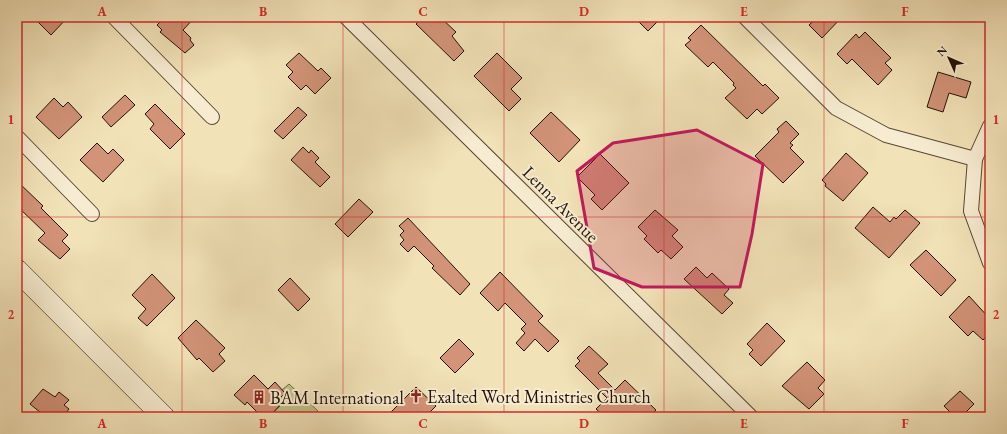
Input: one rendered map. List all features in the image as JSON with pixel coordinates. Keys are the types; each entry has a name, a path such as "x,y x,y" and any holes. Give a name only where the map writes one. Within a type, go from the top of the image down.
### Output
{"street":[{"path":"114,17 212,117"},
{"name":"Lenna Avenue","path":"346,17 751,417"},
{"path":"744,17 836,108 886,134 975,159"},
{"path":"990,126 975,159 972,212 990,263"},
{"path":"17,137 92,214"},
{"path":"17,270 164,417"}],"highlighted area":[{"path":"697,130 763,164 752,234 740,287 642,287 594,268 577,171 613,143"}],"shaded area":[{"path":"289,384 318,411 312,417 269,417 282,404 278,400 285,394 282,390"}],"building":[{"path":"33,17 68,17 51,35"},
{"path":"165,17 195,17 183,30 191,38 190,40 194,45 185,53 160,32 162,30 157,25"},
{"path":"423,17 440,17 456,32 452,36 464,51 454,61 416,24"},
{"path":"634,17 662,17 648,31"},
{"path":"818,17 842,17 822,38 809,25"},
{"path":"701,25 763,86 765,84 779,98 762,114 757,109 747,119 725,98 736,88 733,85 734,83 713,62 708,67 685,45 691,40 688,38"},
{"path":"865,32 891,58 885,63 892,70 878,85 852,59 847,64 837,54 856,34 859,38"},
{"path":"299,53 318,71 321,68 331,78 315,94 306,85 301,90 288,77 293,72 286,65"},
{"path":"497,53 522,78 511,89 521,99 509,111 474,76"},
{"path":"938,72 971,82 966,98 949,93 943,112 927,107"},
{"path":"125,95 135,105 111,127 102,117"},
{"path":"54,98 63,107 68,102 82,117 59,139 36,117"},
{"path":"155,104 185,134 170,149 150,129 154,124 145,114"},
{"path":"298,107 307,115 283,139 274,131"},
{"path":"551,112 580,140 559,162 530,133"},
{"path":"786,121 799,134 790,143 793,145 790,148 804,162 783,183 755,156 779,132 777,129"},
{"path":"97,143 108,154 113,149 124,160 103,182 80,160"},
{"path":"303,147 309,153 311,150 319,158 315,162 330,177 320,187 291,160"},
{"path":"846,153 868,173 843,201 825,186 826,184 822,180"},
{"path":"600,154 629,183 602,210 591,199 595,195 577,177"},
{"path":"17,181 43,206 41,208 68,235 62,241 70,249 60,259 38,240 45,233 17,206"},
{"path":"359,199 373,212 348,237 335,224"},
{"path":"873,207 890,222 894,217 896,219 905,210 920,223 889,258 855,228"},
{"path":"655,210 678,230 672,236 683,247 671,259 661,250 658,253 644,239 647,236 638,227"},
{"path":"408,218 470,284 460,295 432,268 434,266 414,246 408,252 400,244 404,240 400,235 404,231 399,226"},
{"path":"926,250 956,280 941,296 910,265"},
{"path":"696,267 707,278 712,273 729,289 724,295 733,303 722,314 684,279"},
{"path":"500,272 543,316 538,321 559,341 548,352 535,339 524,351 516,343 525,333 521,329 526,324 505,303 498,311 480,293"},
{"path":"152,274 175,298 147,326 138,318 146,309 132,295"},
{"path":"290,278 310,299 298,311 278,290"},
{"path":"969,296 990,319 990,333 983,340 973,331 968,336 949,317"},
{"path":"196,320 225,348 219,354 225,361 213,372 199,358 197,360 178,338"},
{"path":"767,323 785,341 761,366 749,354 753,350 747,344"},
{"path":"459,339 474,354 455,373 440,358"},
{"path":"589,346 608,364 598,373 615,390 625,380 656,410 649,417 605,417 596,409 607,398 575,366 580,361 577,358"},
{"path":"807,362 825,380 818,388 824,394 809,409 782,386"},
{"name":"BAM International","path":"254,375 268,389 275,382 285,393 278,400 282,403 269,417 262,417 247,402 245,405 234,395"},
{"name":"Exalted Word Ministries Church","path":"416,387 436,406 425,417 386,417"},
{"path":"43,389 55,397 59,392 69,400 64,405 69,409 63,417 46,417 30,404"},
{"path":"960,391 974,404 961,417 955,417 944,406"}],"place":[{"name":"Exalted Word Ministries Church","path":"416,396"},
{"name":"BAM International","path":"259,397"}]}
